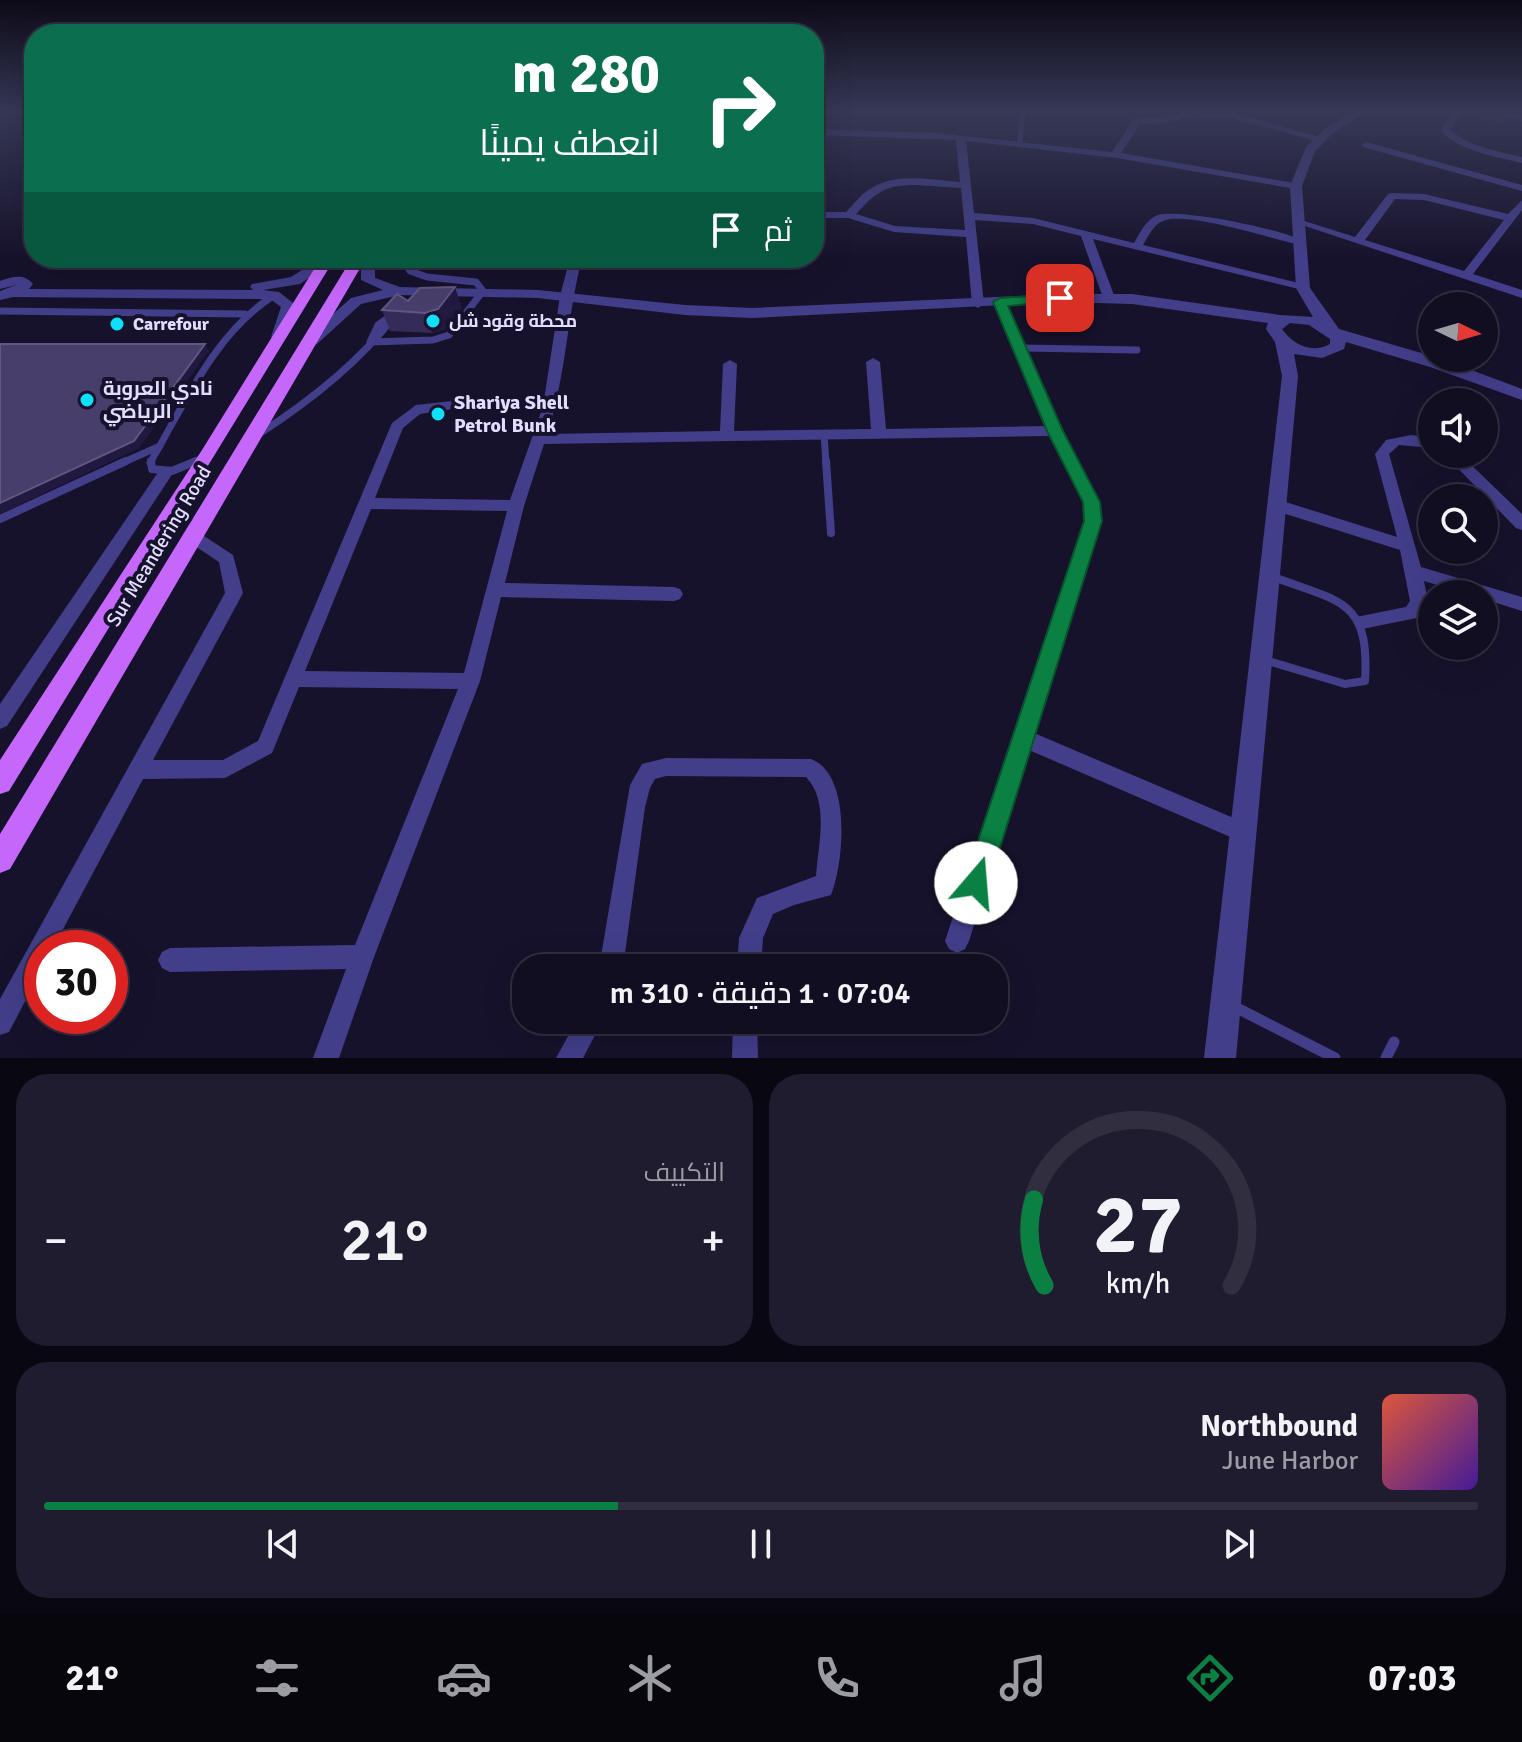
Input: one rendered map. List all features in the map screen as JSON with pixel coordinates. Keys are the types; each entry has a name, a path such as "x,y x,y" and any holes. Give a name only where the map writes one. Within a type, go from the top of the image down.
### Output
{"main road":[{"name":"Sur Meandering Road","path":"0,782 322,268"},
{"name":"Sur Meandering Road","path":"0,859 353,268"}],"street":[{"path":"963,160 978,304"},
{"path":"1146,160 1296,186"},
{"path":"1290,376 1321,352 1338,346 1303,288 1296,186 1306,160"},
{"path":"1422,160 1522,188"},
{"path":"849,215 873,191 884,187 915,183 966,185"},
{"path":"1358,241 1392,196 1405,194 1510,218"},
{"path":"1466,276 1522,203"},
{"path":"824,215 849,215 894,229 971,234"},
{"path":"969,216 1033,221 1303,288"},
{"path":"1137,246 1154,221 1166,216 1194,218 1300,242"},
{"path":"1298,222 1522,294"},
{"path":"1086,234 1109,298"},
{"path":"6,295 262,287 295,281 314,268"},
{"path":"368,268 368,280 400,291"},
{"path":"326,1058 362,957 471,681 516,506 550,404 566,296 573,268"},
{"path":"1220,1058 1290,376 1281,329 1303,288"},
{"path":"311,341 356,301 400,291 431,290 479,297 566,296 685,310 752,313 1109,298 1220,310 1281,329 1321,352 1418,361"},
{"path":"6,295 274,295 289,306 277,343"},
{"path":"957,941 1093,521 1092,502 1055,431 1000,302"},
{"path":"1281,329 1307,319 1331,330 1418,357"},
{"path":"873,362 879,434"},
{"path":"727,436 730,364"},
{"path":"1460,372 1522,395"},
{"path":"140,770 225,769 243,762 265,747 397,426 416,410 452,405 550,404"},
{"path":"537,439 1055,431"},
{"path":"1362,622 1411,613 1419,602 1409,547 1382,454 1385,447 1397,440 1418,442"},
{"path":"1465,468 1522,524"},
{"path":"0,720 166,472"},
{"path":"364,503 516,506"},
{"path":"1276,505 1409,547"},
{"path":"0,1023 234,593 227,559 192,536"},
{"path":"1414,571 1522,604"},
{"path":"495,590 674,594"},
{"path":"293,679 471,681"},
{"path":"1023,738 1242,832"},
{"path":"613,954 635,807 640,785 649,771 666,767 811,768 821,776 830,798 827,876 823,887 793,894 765,906 751,938 750,954"},
{"path":"170,960 362,957"},
{"path":"569,1058 583,1034"},
{"path":"745,1034 745,1058"}],"lane":[{"path":"409,268 431,290 415,301"},
{"path":"6,295 245,314"},
{"path":"208,454 188,466 166,472 152,469 150,464 245,314 274,295"},
{"path":"370,342 425,340 453,333 479,297"},
{"path":"251,438 294,411 380,335 397,311"},
{"path":"398,341 404,332"},
{"path":"425,340 431,333"},
{"path":"1022,348 1137,350"},
{"path":"824,434 831,533"},
{"path":"0,519 161,446"},
{"path":"1260,659 1345,684 1365,681 1367,655 1362,622 1343,605 1269,575"},
{"path":"1227,1003 1335,1058"},
{"path":"1386,1058 1394,1042"}],"building":[{"path":"455,287 438,309 425,313 382,310 397,294 408,301 420,288"},
{"name":"نادي العروبة الرياضي","path":"0,344 205,344 134,441 0,503"}],"place":[{"name":"محطة وقود شل","path":"433,321"},
{"name":"Carrefour","path":"117,324"},
{"name":"نادي العروبة الرياضي","path":"87,400"},
{"name":"Shariya Shell Petrol Bunk","path":"438,414"}],"route":[{"path":"976,883 1093,521 1092,502 1055,431 1000,302 1060,298"}]}
